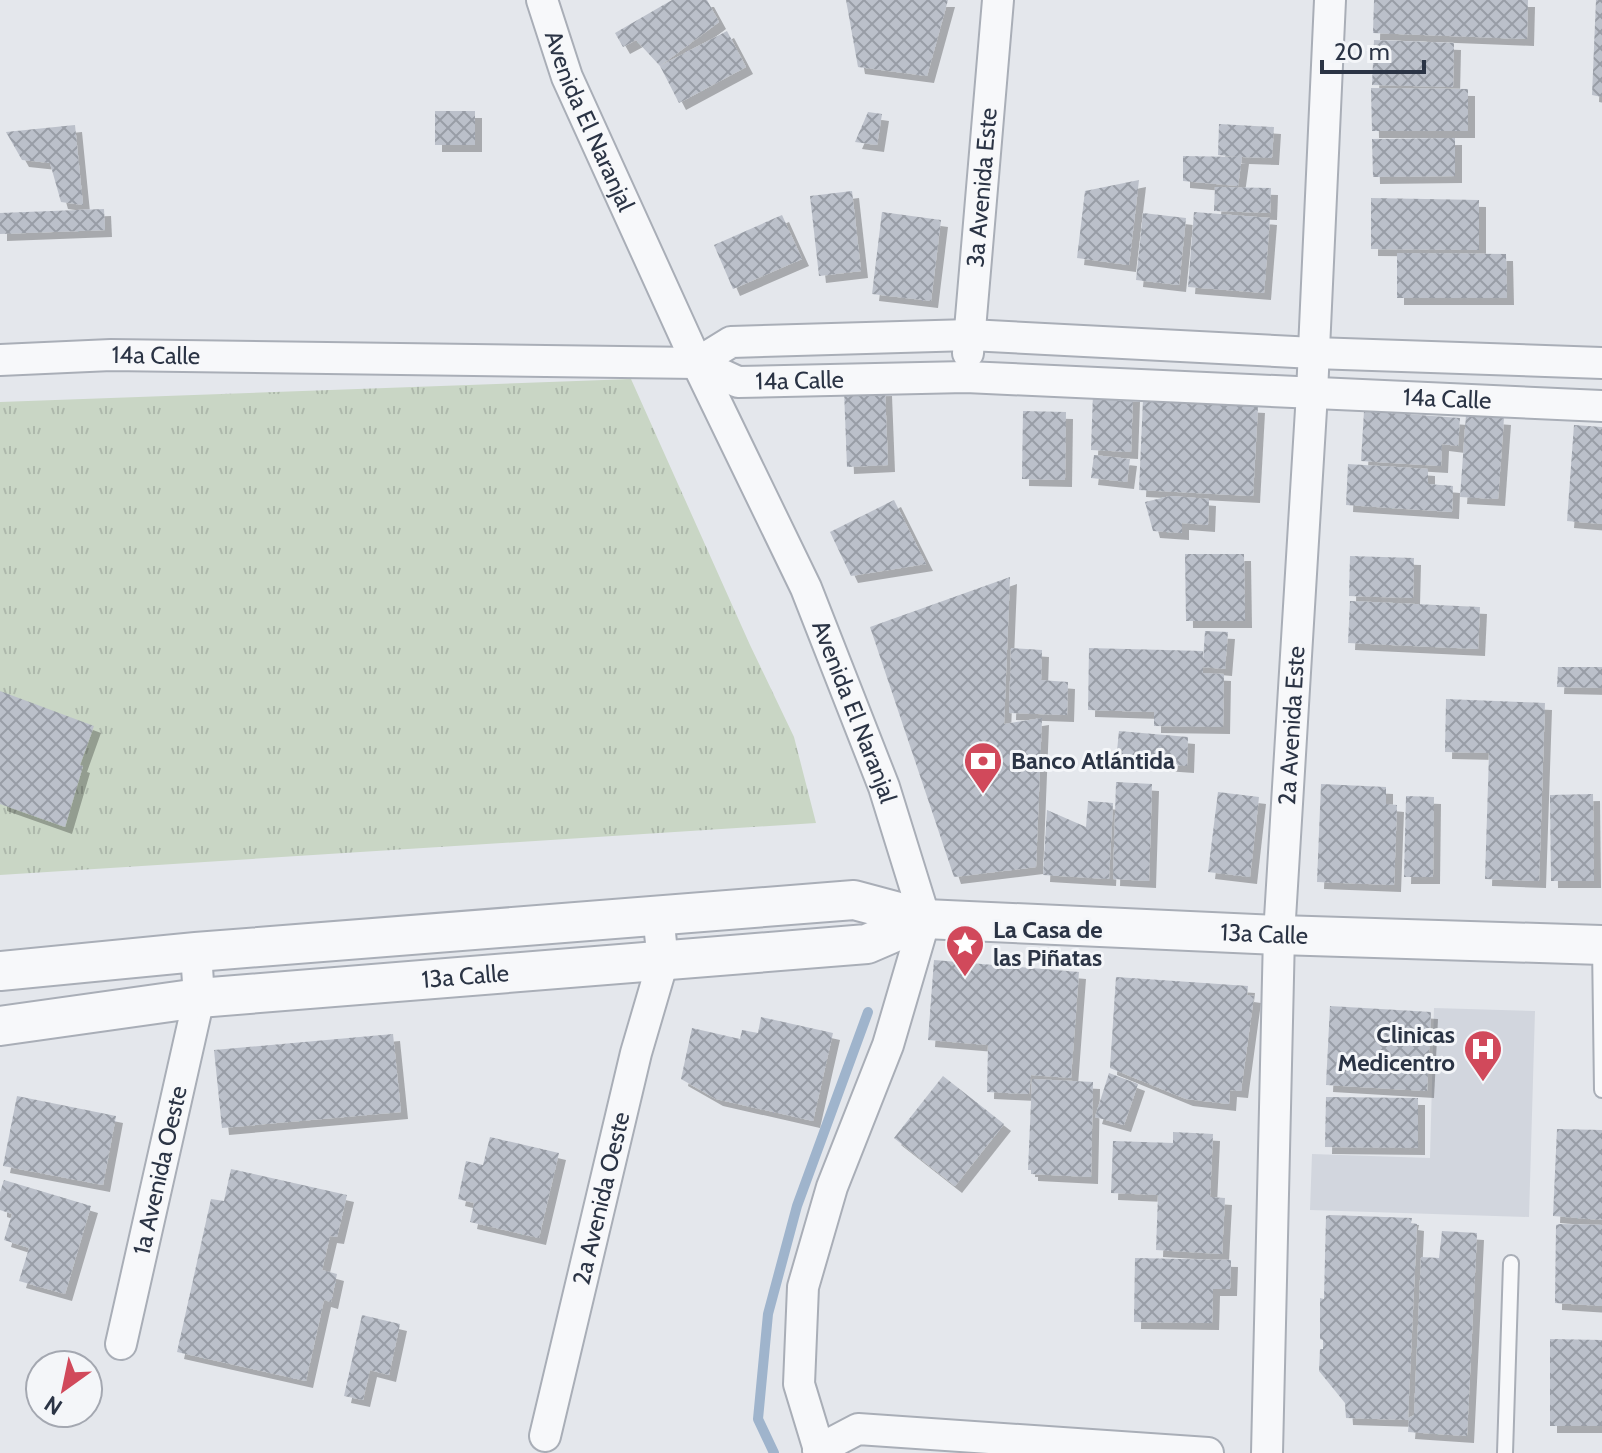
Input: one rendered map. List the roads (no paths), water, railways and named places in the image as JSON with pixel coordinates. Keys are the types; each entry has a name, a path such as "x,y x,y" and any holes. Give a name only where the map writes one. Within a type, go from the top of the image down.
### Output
{"street":[{"name":"Avenida El Naranjal","path":"542,0 567,77 697,363 806,588 884,787 925,919"},
{"name":"3a Avenida Este","path":"966,377 998,0"},
{"name":"2a Avenida Este","path":"1267,1453 1279,935 1312,393 1330,0"},
{"path":"697,363 731,342 970,335 1314,353 1602,363"},
{"name":"14a Calle","path":"0,360 111,355 697,363 738,382 966,377 1602,406"},
{"name":"13a Calle","path":"0,971 196,952 854,900 925,919 1601,945"},
{"path":"658,915 663,961"},
{"path":"925,919 888,1045 832,1187 803,1287 799,1384 821,1452 858,1429 1208,1453"},
{"name":"13a Calle","path":"0,1026 199,998 867,944 925,919"},
{"name":"1a Avenida Oeste","path":"121,1344 199,998 196,952"},
{"name":"2a Avenida Oeste","path":"545,1436 636,1053 663,961"}],"lane":[{"path":"1601,945 1602,1090"},
{"path":"1505,1453 1511,1263"}],"waterway":[{"path":"774,1453 758,1419 768,1314 797,1206 868,1012"}],"place":[{"name":"Banco Atlántida","path":"983,795"},
{"name":"La Casa de las Piñatas","path":"965,978"},
{"name":"Clinicas Medicentro","path":"1483,1083"}]}
